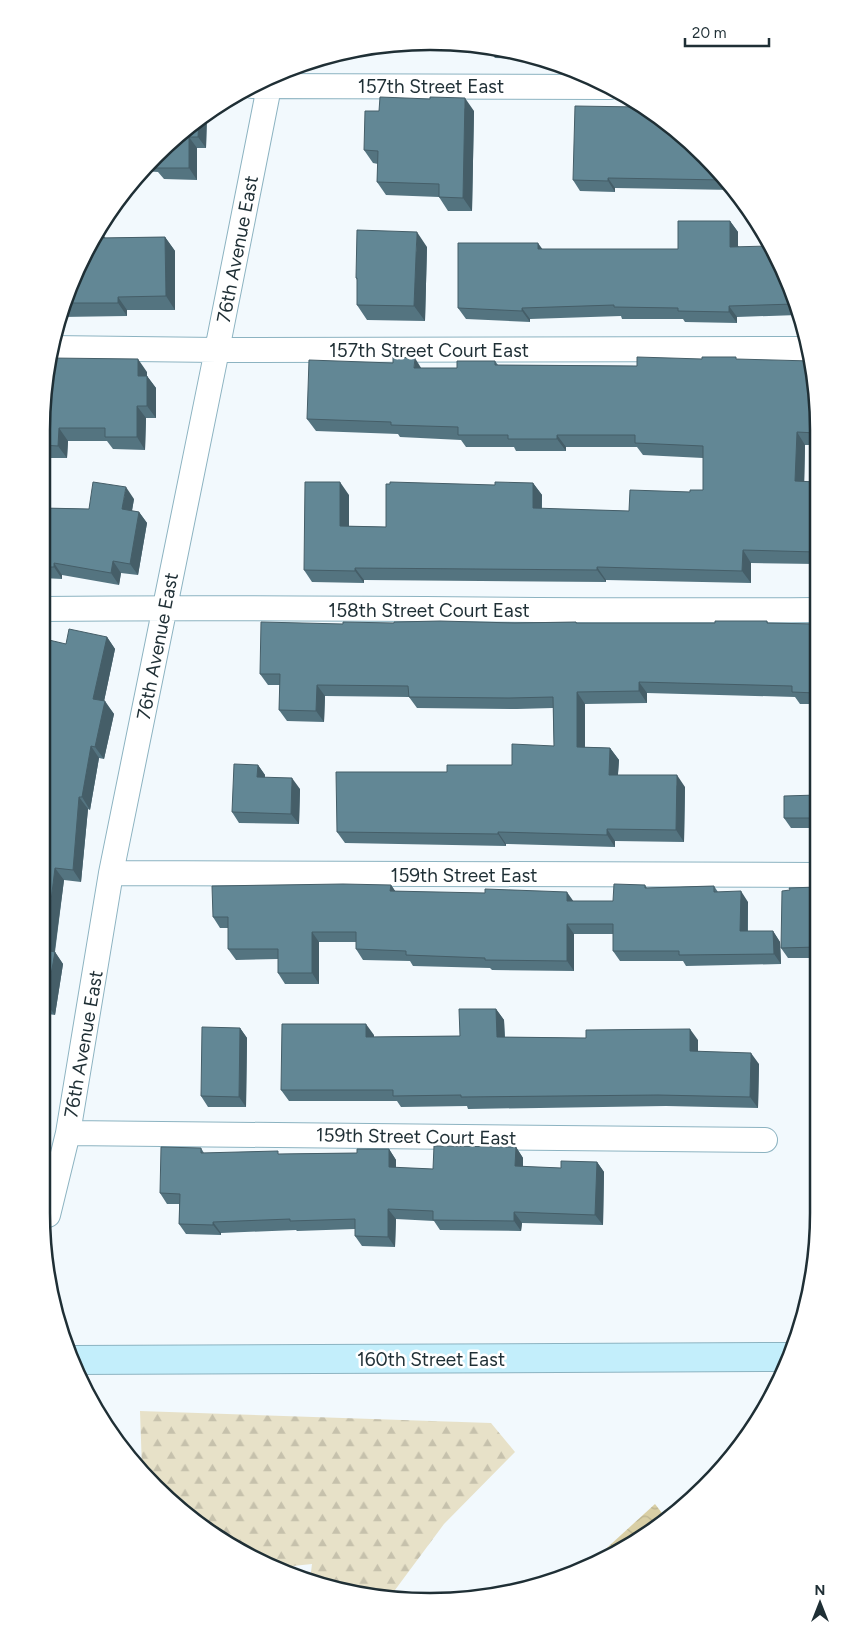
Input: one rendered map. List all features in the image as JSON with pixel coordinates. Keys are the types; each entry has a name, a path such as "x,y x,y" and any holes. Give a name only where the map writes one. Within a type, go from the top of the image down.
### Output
{"main road":[{"name":"160th Street East","path":"80,1360 781,1357"}],"street":[{"name":"157th Street East","path":"275,83 593,87"},
{"name":"76th Avenue East","path":"50,1207 68,1133 111,873 217,350 263,89"},
{"name":"157th Street Court East","path":"59,348 217,350 801,349"},
{"name":"158th Street Court East","path":"50,609 165,608 668,612 810,610"},
{"name":"159th Street East","path":"111,873 810,875"},
{"name":"159th Street Court East","path":"68,1133 765,1140"}],"green space":[{"path":"140,1411 491,1423 515,1452 444,1524 395,1591 356,1586 332,1580 311,1574 312,1564 291,1566 262,1554 219,1529 179,1499 142,1461"}],"water":[{"path":"655,1504 662,1513 641,1529 603,1551"}],"building":[{"path":"380,97 465,98 463,198 439,197 439,184 377,182 378,151 364,150 365,111 379,111"},
{"path":"575,106 629,107 681,144 717,180 608,178 608,181 573,180"},
{"path":"198,129 198,137 189,137 189,168 156,168 179,144"},
{"path":"678,221 730,221 730,247 762,246 789,304 729,306 729,312 678,311 678,308 614,307 614,305 522,308 522,311 458,308 458,243 538,243 538,249 678,249"},
{"path":"357,230 417,232 414,306 357,305"},
{"path":"165,237 166,296 118,297 118,303 72,303 89,262 102,238"},
{"path":"393,357 415,358 414,368 457,368 457,361 495,361 495,365 637,366 637,357 702,359 702,357 736,357 736,359 804,361 807,380 810,433 797,432 795,481 810,482 810,552 743,550 742,571 597,567 597,570 355,568 355,571 304,570 305,482 340,482 340,526 386,527 386,484 390,484 390,482 495,485 495,482 533,483 533,508 629,511 630,490 690,492 690,490 703,490 703,446 635,443 635,435 557,435 557,439 508,439 508,435 458,435 458,427 391,425 391,422 307,419 309,360 393,363"},
{"path":"57,358 138,359 138,376 147,376 147,406 137,406 137,437 105,437 105,428 59,428 58,446 50,446 51,405"},
{"path":"93,482 126,487 122,509 139,512 130,564 113,561 111,573 54,563 54,567 50,567 50,508 89,509"},
{"path":"715,621 767,621 767,623 810,624 810,693 792,692 792,686 639,682 639,691 577,692 577,747 610,748 609,775 677,775 676,830 607,829 607,835 498,832 498,834 337,832 336,772 447,772 447,765 512,765 512,744 554,746 553,697 409,697 408,686 317,685 316,711 279,710 280,674 260,674 261,622 343,624 343,622 715,623"},
{"path":"69,629 107,637 93,699 105,701 95,747 91,746 82,797 79,797 73,870 55,868 50,909 50,640 66,644"},
{"path":"234,764 258,765 257,777 292,778 291,814 232,812"},
{"path":"810,795 810,818 784,818 784,796"},
{"path":"614,884 645,885 645,888 714,886 714,892 741,891 740,931 773,931 774,954 679,955 679,951 613,951 613,924 567,924 567,961 485,960 485,958 406,955 406,951 356,949 356,932 312,932 312,973 278,973 278,949 228,949 228,917 213,917 212,886 391,885 390,891 485,893 485,889 567,892 567,901 613,901"},
{"path":"810,887 810,947 781,948 782,891 790,890 789,888"},
{"path":"50,951 55,952 50,980"},
{"path":"459,1009 496,1009 497,1037 586,1038 586,1030 690,1029 690,1051 751,1053 750,1097 658,1095 393,1096 393,1090 281,1090 282,1024 366,1024 366,1037 460,1036"},
{"path":"202,1027 240,1028 239,1097 201,1096"},
{"path":"434,1146 516,1147 515,1166 561,1168 561,1161 597,1162 595,1215 514,1212 514,1221 433,1220 433,1211 388,1209 388,1237 355,1236 355,1219 213,1222 213,1225 179,1224 180,1194 160,1193 161,1147 201,1148 201,1153 278,1151 278,1154 357,1153 357,1149 389,1149 389,1167 433,1169"}]}
